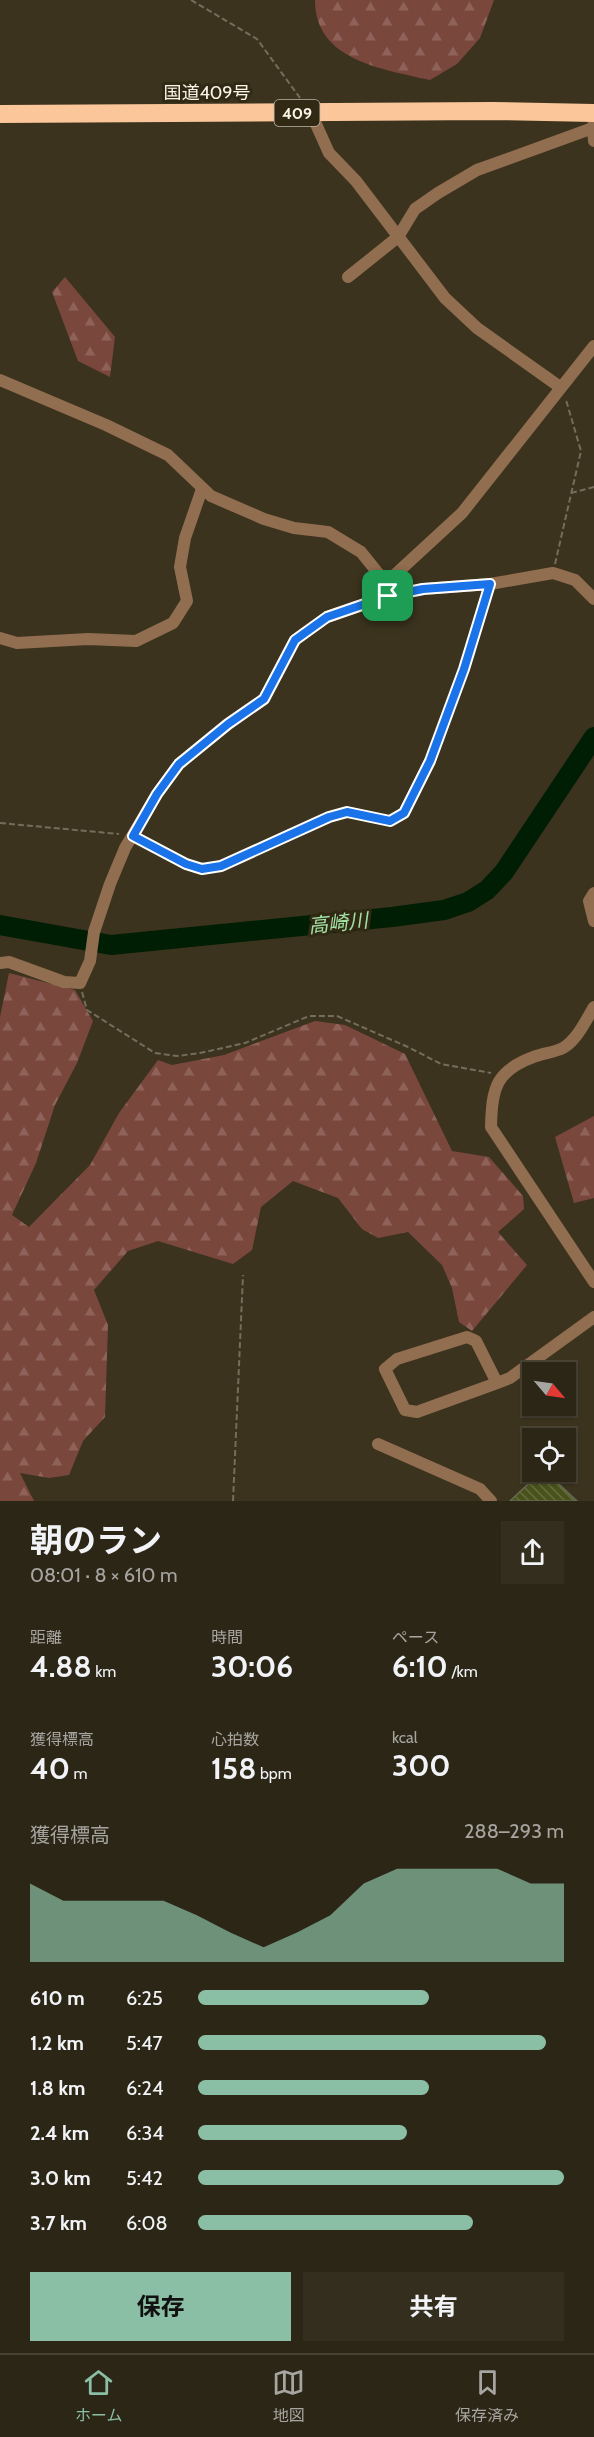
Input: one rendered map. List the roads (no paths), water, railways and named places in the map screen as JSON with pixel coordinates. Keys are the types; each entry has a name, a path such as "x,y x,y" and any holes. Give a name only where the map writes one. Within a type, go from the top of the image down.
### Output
{"highway":[{"name":"国道409号","path":"0,114 492,111 594,120"}],"street":[{"path":"311,113 329,153 356,181 445,298 477,328 560,387"},
{"path":"348,277 398,237 415,208 477,170 594,120 594,141"},
{"path":"0,963 9,962 64,982 80,983 90,961 94,932 110,884 133,836 157,794 179,764 228,724 264,699 295,640 327,617 387,590 462,513 594,346"},
{"path":"0,380 168,454 211,496 264,519 294,528 328,532 361,552 387,590"},
{"path":"0,638 17,643 88,639 136,641 173,623 187,601 180,567 185,538 202,489"},
{"path":"387,590 490,584 553,573 575,580 594,599"},
{"path":"594,893 589,901 594,921"},
{"path":"594,1007 572,1041 563,1048 533,1057 502,1075 491,1097 491,1127 594,1282"},
{"path":"497,1383 476,1341 467,1336 397,1359 386,1369 405,1410 417,1412 497,1383 510,1378 594,1317"},
{"path":"378,1444 480,1490 491,1501"}],"waterway":[{"name":"高崎川","path":"0,925 111,945 444,910 468,902 487,890 504,872 594,737"}]}
